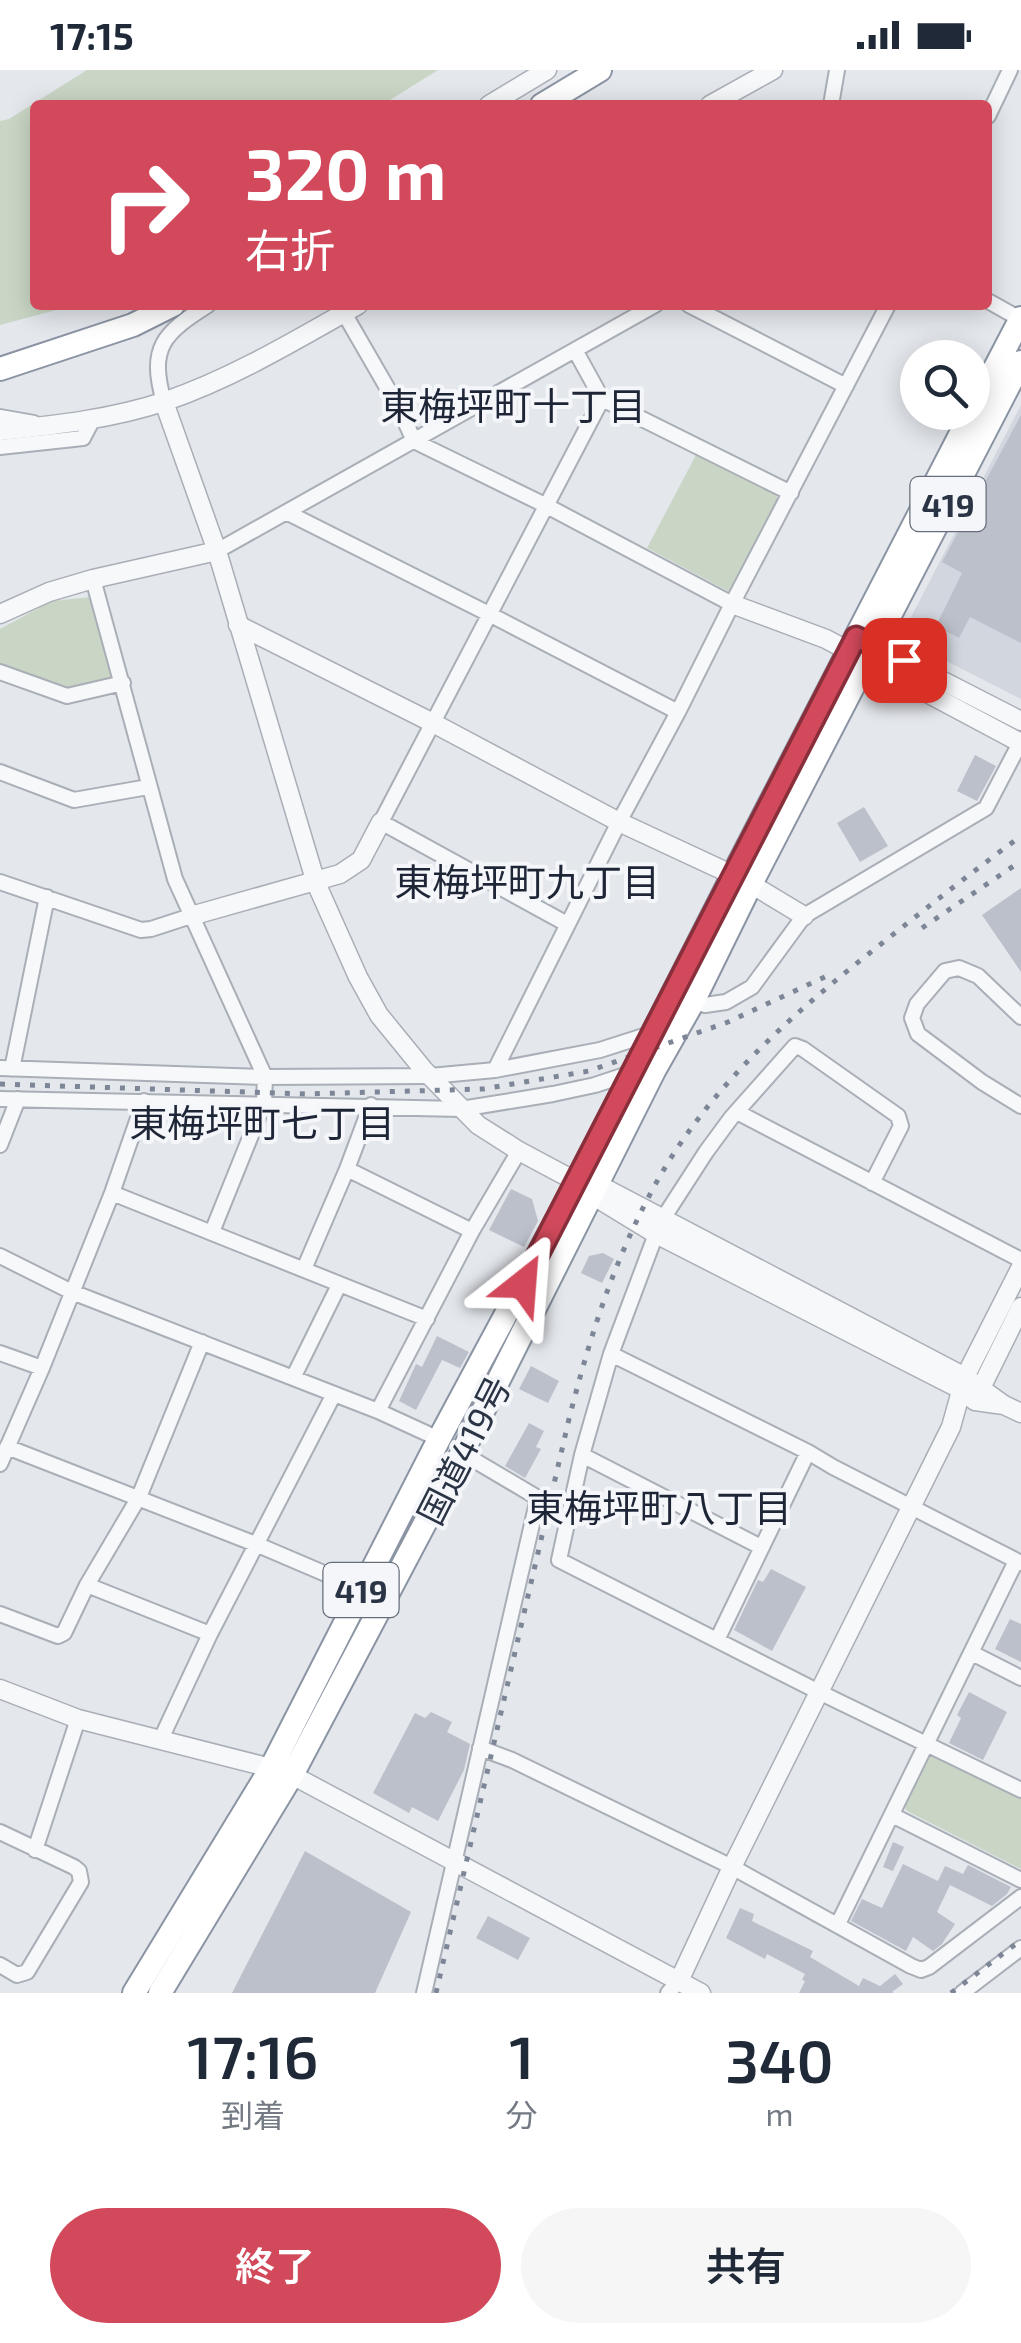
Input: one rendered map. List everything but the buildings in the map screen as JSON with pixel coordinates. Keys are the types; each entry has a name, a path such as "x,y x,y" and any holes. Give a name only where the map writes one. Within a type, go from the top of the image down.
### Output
{"highway":[{"path":"550,100 600,70"},
{"path":"0,369 133,325 163,310"},
{"name":"国道419号","path":"990,378 1021,319"},
{"name":"国道419号","path":"160,1993 462,1453 589,1187 631,1073 742,880 861,649 1021,362"},
{"name":"国道419号","path":"861,649 964,430"},
{"name":"国道419号","path":"134,1993 281,1772 361,1590 439,1440 693,1002 742,880"}],"street":[{"path":"497,100 547,70"},
{"path":"719,100 772,70"},
{"path":"832,100 837,70"},
{"path":"992,108 1010,70"},
{"path":"992,303 1021,319"},
{"path":"133,325 149,310"},
{"path":"201,310 177,326 164,341 156,366 164,402 217,551 316,883 379,1014 461,1109 518,1151 1013,1409"},
{"path":"0,431 93,419 164,402 223,378 349,310"},
{"path":"351,310 414,441 732,604 861,649 1021,721"},
{"path":"0,614 49,592 93,579 217,551 646,310"},
{"path":"699,310 846,386"},
{"path":"496,1070 619,822 885,310"},
{"path":"575,350 602,399 790,493"},
{"path":"0,882 141,930 151,930 316,883 361,860 602,399"},
{"path":"0,417 50,426"},
{"path":"0,446 84,438 93,419"},
{"path":"288,513 678,712"},
{"path":"93,579 175,879 265,1077 264,1103 212,1232"},
{"path":"238,624 619,822 742,880 804,916"},
{"path":"693,1002 726,1002 752,987 804,916 986,808 1020,743 861,649"},
{"path":"0,672 67,696 123,683"},
{"path":"0,772 74,800 148,787"},
{"path":"381,822 567,924"},
{"path":"46,897 6,1068 265,1077 430,1076 496,1070 600,1050 653,1033"},
{"path":"1021,1017 978,976 959,968 944,971 917,1004 912,1018 918,1034 1021,1106"},
{"path":"872,1182 901,1126 898,1116 795,1046 736,1112 660,1226 611,1354 582,1455 559,1560 1021,1790"},
{"path":"0,1099 461,1109 553,1094 631,1073"},
{"path":"0,1145 18,1099"},
{"path":"0,1464 112,1192 144,1101"},
{"path":"304,1269 371,1105"},
{"path":"674,1989 970,1388 1021,1263 736,1112"},
{"path":"378,1411 518,1151"},
{"path":"347,1168 472,1231"},
{"path":"112,1192 427,1319"},
{"path":"0,1256 72,1292 378,1411 439,1440"},
{"path":"294,1378 339,1285"},
{"path":"970,1388 1021,1307"},
{"path":"0,1614 58,1636 64,1633 140,1498 202,1342"},
{"path":"0,1353 42,1368"},
{"path":"611,1354 1018,1562 838,1924"},
{"path":"160,1741 210,1634 334,1394"},
{"path":"7,1447 258,1545 361,1590"},
{"path":"717,1640 808,1452"},
{"path":"424,1993 538,1498 462,1453"},
{"path":"582,1455 761,1547"},
{"path":"88,1585 210,1634"},
{"path":"972,1653 1021,1678"},
{"path":"0,1689 78,1719 281,1772 454,1861 674,1989 701,1993"},
{"path":"35,1850 78,1719"},
{"path":"480,1748 732,1867 922,1970 1021,1896"},
{"path":"892,1815 1021,1880"},
{"path":"0,1832 74,1867 82,1882 27,1972 17,1974 0,1965"},
{"path":"962,1993 1021,1948"}],"shaded area":[{"path":"1021,405 1021,699 917,646 908,623"}],"green space":[{"path":"87,70 438,70 390,100 39,100"},
{"path":"30,106 30,310 56,310 0,325 0,121"},
{"path":"696,455 776,495 779,503 733,589 728,591 647,548"},
{"path":"91,597 113,679 72,689 0,668 0,629 52,601"},
{"path":"935,1753 1021,1795 1021,1869 907,1811 903,1804 929,1754"}],"railway":[{"path":"436,1993 577,1388 604,1299 640,1213 700,1116 754,1055 844,973 1021,836"},
{"path":"922,928 1021,861"},
{"path":"0,1084 305,1094 483,1089 589,1071 728,1022 829,975"},
{"path":"951,1993 1021,1940"}],"district":[{"name":"東梅坪町十丁目","path":"513,405"},
{"name":"東梅坪町九丁目","path":"527,881"},
{"name":"東梅坪町七丁目","path":"262,1122"},
{"name":"東梅坪町八丁目","path":"659,1507"}],"route":[{"path":"523,1284 856,637 904,660"}]}
